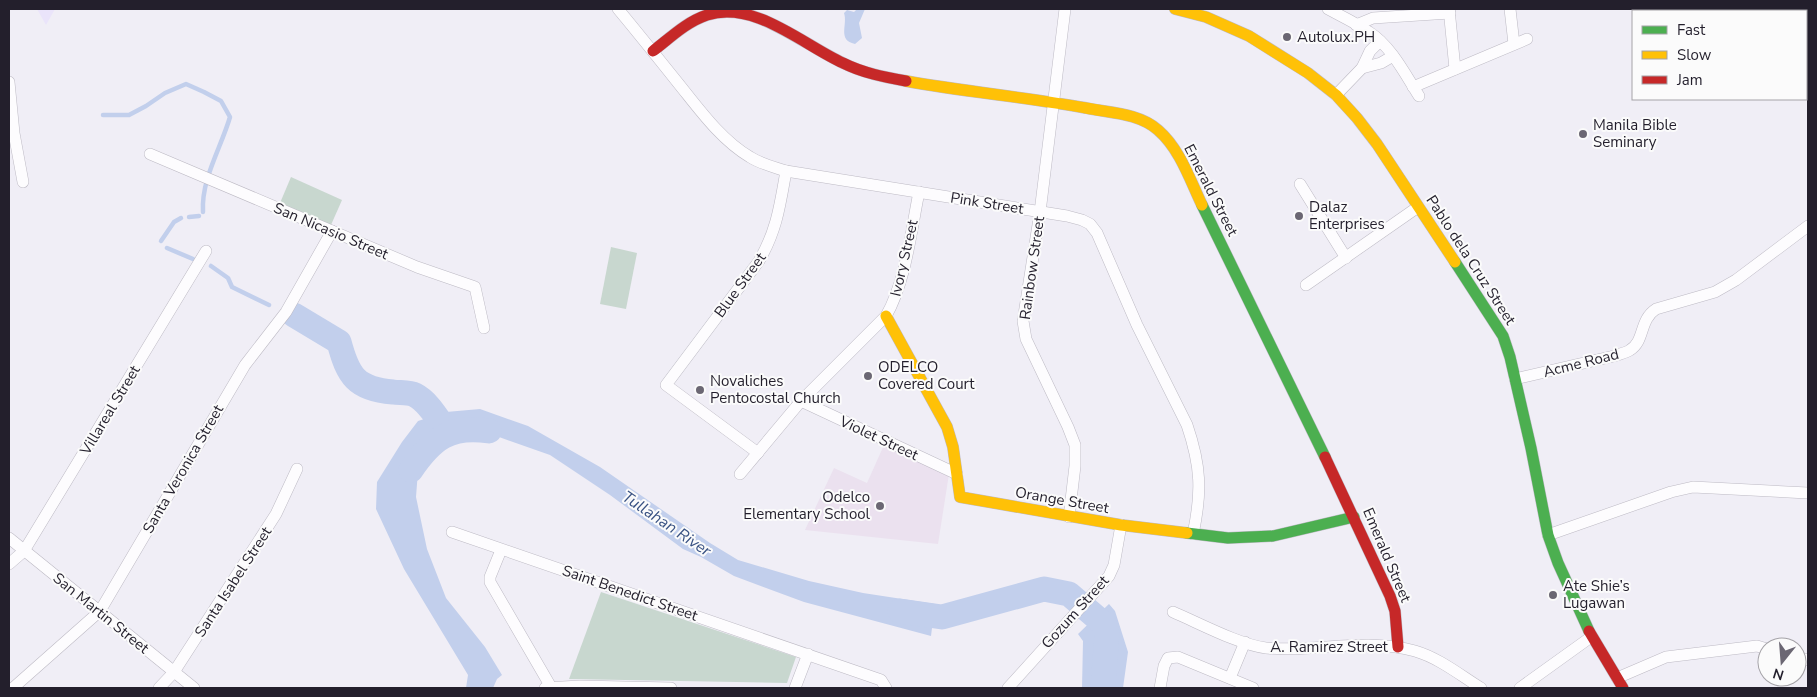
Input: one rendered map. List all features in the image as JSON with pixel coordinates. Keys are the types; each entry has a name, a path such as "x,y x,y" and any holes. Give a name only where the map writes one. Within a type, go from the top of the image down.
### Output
{"street":[{"name":"Pink Street","path":"618,9 696,105 733,144 750,157 765,165 786,171 1040,212 1082,220 1090,224 1097,233 1133,317 1187,425 1194,446 1199,469 1200,490 1199,506 1193,534"},
{"name":"Rainbow Street","path":"1066,9 1040,212 1023,311 1023,330 1075,445 1075,466 1069,517"},
{"name":"Pablo dela Cruz Street","path":"1175,9 1205,16 1255,38 1310,74 1336,95 1374,138 1503,336 1531,448 1548,535 1558,563 1591,637 1623,688"},
{"path":"1328,9 1370,32 1380,41 1393,56 1416,91 1455,69 1527,39"},
{"path":"1510,9 1514,44"},
{"path":"1356,25 1373,18 1450,11 1455,69"},
{"name":"Emerald Street","path":"653,51 688,24 708,15 726,12 744,14 784,28 831,58 860,70 928,84 1053,102 1139,119 1154,126 1171,143 1354,517 1395,610 1398,647"},
{"path":"1336,95 1362,68 1370,51 1380,41"},
{"path":"1362,68 1381,63 1393,56"},
{"path":"9,82 12,134 23,182"},
{"name":"San Nicasio Street","path":"150,154 417,267 475,287 484,328"},
{"name":"Blue Street","path":"758,453 666,385 759,261 774,231 786,171"},
{"path":"1300,184 1346,258"},
{"name":"Ivory Street","path":"740,474 801,401 886,316 894,303 900,286 919,192"},
{"path":"1306,285 1418,206"},
{"name":"Acme Road","path":"1515,379 1630,351 1636,344 1645,320 1650,313 1656,309 1681,303 1722,288 1736,280 1808,226"},
{"name":"Santa Veronica Street","path":"13,688 100,611 245,365 286,312 332,231"},
{"name":"Villareal Street","path":"9,564 24,551 206,251"},
{"name":"Orange Street","path":"886,316 947,427 953,447 960,497 1121,525 1228,538 1273,536 1354,517"},
{"name":"Violet Street","path":"801,401 958,474"},
{"name":"Santa Isabel Street","path":"159,688 174,672 276,514 297,469"},
{"path":"1548,535 1671,492 1693,487 1808,493"},
{"name":"Gozum Street","path":"1008,688 1108,576 1114,565 1121,525"},
{"name":"Saint Benedict Street","path":"452,532 881,680 886,688"},
{"name":"San Martin Street","path":"9,538 194,688"},
{"path":"501,550 490,577 490,582 548,687 671,688"},
{"name":"A. Ramirez Street","path":"1173,612 1265,648 1381,645 1398,647 1432,658 1481,688"},
{"path":"1520,688 1591,637"},
{"path":"1230,678 1246,642"},
{"path":"1617,678 1666,657 1757,646"},
{"path":"795,688 808,654"},
{"path":"1160,688 1164,666 1168,658 1173,656 1178,656 1253,688"}],"shaded area":[{"path":"37,9 55,9 46,25"},
{"path":"291,177 342,200 331,225 280,203"},
{"path":"611,247 637,253 626,309 600,304"},
{"name":"Odelco Elementary School","path":"884,445 949,474 938,544 805,530 834,468 867,483"},
{"path":"601,592 796,657 787,683 569,679"}],"water":[{"path":"857,9 865,9 859,23 862,38 855,44 846,39 844,13 847,10 854,12"},
{"path":"480,409 528,426 600,467 710,543 738,560 809,581 863,593 935,604 931,636 804,602 734,576 683,549 610,495 550,455 499,437 453,432 435,442 418,471 416,497 427,549 446,598 485,647 502,675 497,679 493,688 466,688 468,675 404,569 376,509 377,482 402,442 418,421 446,412"},
{"path":"1109,604 1115,611 1128,652 1123,688 1082,688 1083,641 1078,634"}],"waterway":[{"path":"103,115 129,115 165,93 186,84 221,101 230,117 208,176 203,200 203,212"},
{"path":"189,217 199,216"},
{"path":"161,241 174,222 181,218"},
{"path":"167,248 193,259"},
{"path":"211,266 228,278 232,287 269,305"},
{"path":"294,315 339,342 350,372 362,384 370,388 415,395 429,407 448,433"},
{"name":"Tullahan River","path":"411,470 427,450 443,437 463,430 489,431"},
{"name":"Tullahan River","path":"900,611 942,617 1044,589 1069,594 1104,624 1107,633 1103,688"}],"traffic: fast":[{"path":"1202,205 1325,457"},
{"path":"1455,262 1503,336 1510,357 1531,448 1548,535 1558,563 1589,631"},
{"path":"1187,533 1228,538 1273,536 1354,517"}],"traffic: slow":[{"path":"1175,9 1206,17 1249,36 1308,73 1336,95 1377,144 1455,262"},
{"path":"906,81 1064,104 1142,120 1158,130 1172,146 1184,165 1202,205"},
{"path":"886,316 947,427 953,447 960,497 1121,525 1187,533"}],"traffic: jam":[{"path":"653,51 699,18 725,12 743,14 761,19 778,27 828,55 858,69 906,81"},
{"path":"1325,457 1390,596 1395,611 1398,647"},
{"path":"1589,631 1623,688"}],"place":[{"name":"Autolux.PH","path":"1287,37"},
{"name":"Manila Bible Seminary","path":"1583,134"},
{"name":"Dalaz Enterprises","path":"1299,216"},
{"name":"ODELCO Covered Court","path":"868,376"},
{"name":"Novaliches Pentocostal Church","path":"700,390"},
{"name":"Odelco Elementary School","path":"880,506"},
{"name":"Ate Shie’s Lugawan","path":"1553,595"}]}
